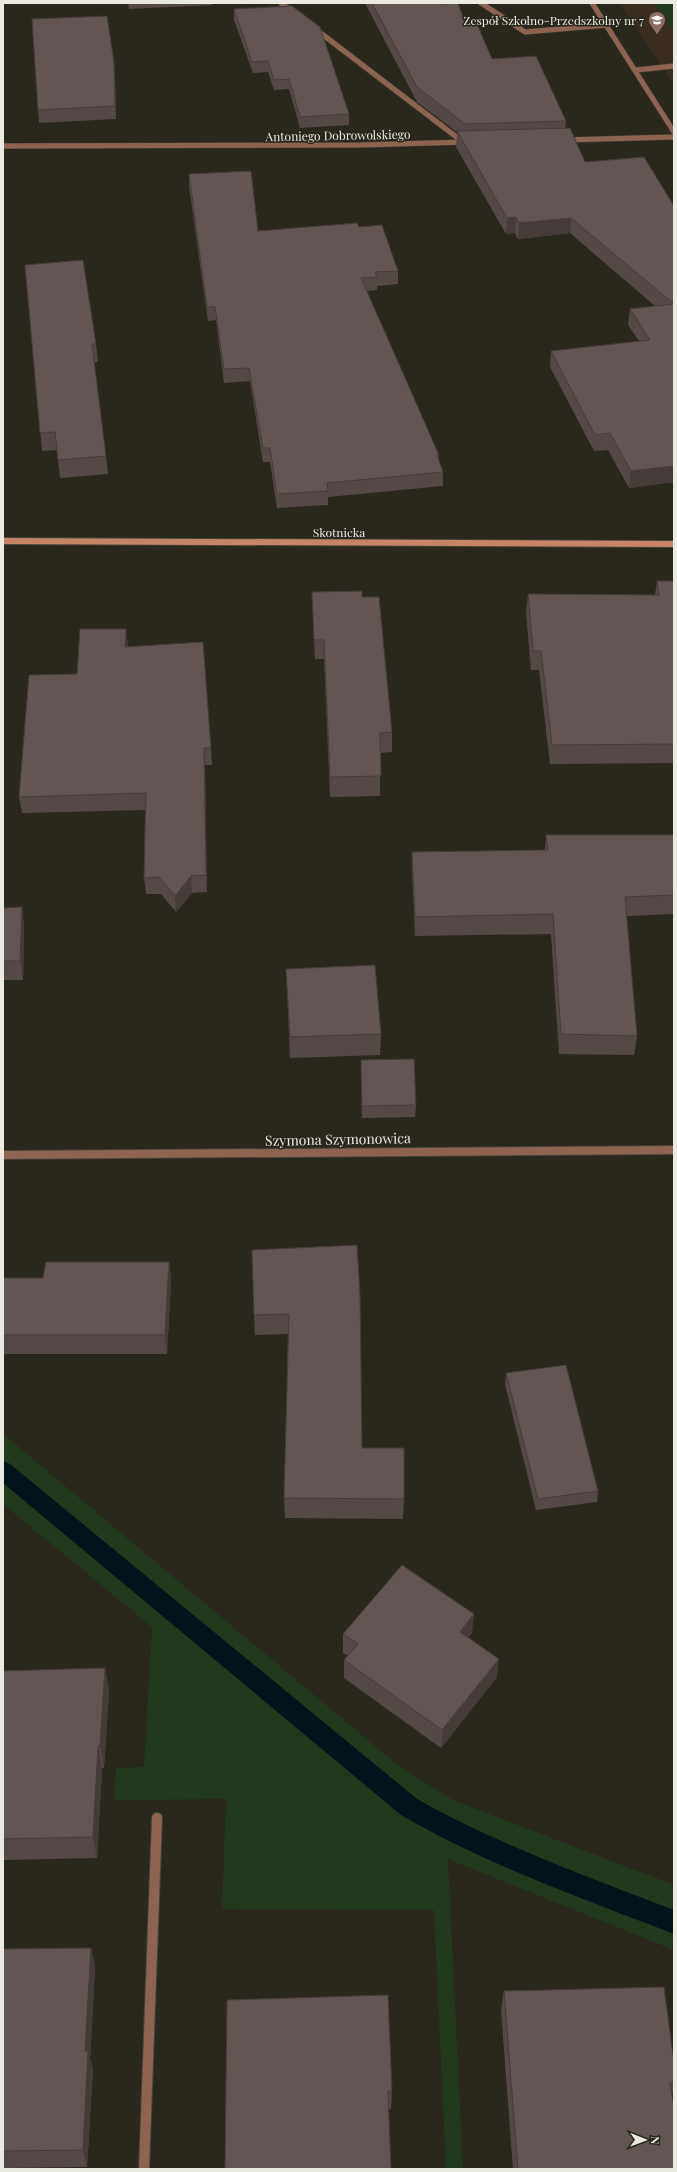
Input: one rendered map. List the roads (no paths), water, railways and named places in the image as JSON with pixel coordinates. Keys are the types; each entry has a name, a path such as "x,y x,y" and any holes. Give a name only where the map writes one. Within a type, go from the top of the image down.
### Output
{"street":[{"path":"281,3 300,17"},
{"path":"481,3 525,32 607,25"},
{"path":"592,3 674,132"},
{"path":"306,22 462,142"},
{"path":"636,70 674,66"},
{"path":"556,140 674,137"},
{"name":"Antoniego Dobrowolskiego","path":"3,146 360,145 470,142"},
{"name":"Skotnicka","path":"3,541 674,544"},
{"name":"Szymona Szymonowica","path":"3,1155 674,1150"},
{"path":"144,2169 157,1818"}],"waterway":[{"path":"3,1470 409,1807 440,1825 505,1856 674,1922"}],"place":[{"name":"Zespół Szkolno-Przedszkolny nr 7","path":"657,35"}]}
